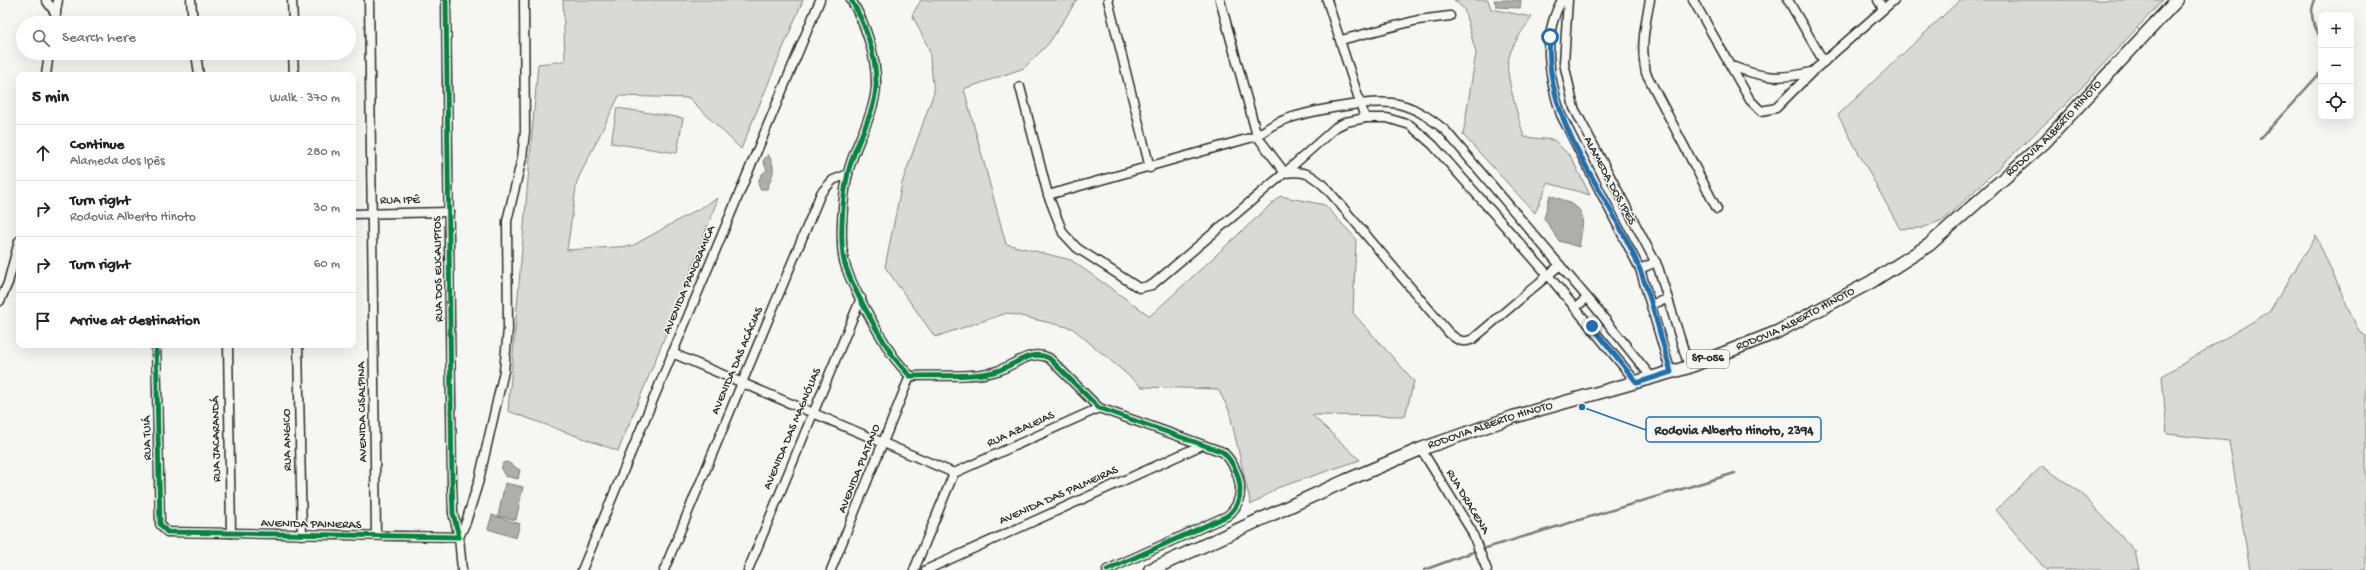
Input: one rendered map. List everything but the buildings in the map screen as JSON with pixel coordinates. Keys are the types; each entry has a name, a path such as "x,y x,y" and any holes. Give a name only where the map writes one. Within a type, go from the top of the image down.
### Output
{"main road":[{"name":"RODOVIA ALBERTO HINOTO","path":"1150,570 1345,481 1421,449 1512,417 1637,383 1689,367 1804,319 1872,282 1929,245 2044,142 2177,0"}],"street":[{"path":"46,0 56,14"},
{"path":"56,14 58,0"},
{"path":"191,0 192,16"},
{"path":"292,0 293,16"},
{"name":"AVENIDA CISALPINA","path":"369,0 376,535"},
{"name":"RUA DOS EUCALIPTOS","path":"446,0 452,491 453,513 459,537"},
{"path":"462,570 459,537 466,522 479,480 504,371 508,329 507,221 522,158 525,132 524,0"},
{"name":"AVENIDA PANORAMICA","path":"582,570 820,0"},
{"path":"852,0 867,35 873,60 876,87 848,174 842,239 842,256 846,271 889,351 910,376 989,373 1032,355 1040,354 1049,358 1098,408 1222,452 1230,459 1237,472 1240,489 1239,501 1235,510 1227,516 1107,570"},
{"path":"1108,0 1150,168"},
{"path":"1220,0 1257,136 1285,174"},
{"path":"1328,0 1365,118"},
{"name":"ALAMEDA DOS IPÊS","path":"1562,0 1557,8 1550,37 1549,70 1554,93 1561,116 1640,269 1652,304 1671,372"},
{"name":"ALAMEDA DOS IPÊS","path":"1568,0 1564,64 1574,108 1656,262 1689,367"},
{"path":"1650,0 1642,39 1642,58 1646,73 1717,209"},
{"path":"1693,0 1750,100 1762,111 1776,108 1812,72 1894,0"},
{"path":"1788,0 1824,62"},
{"path":"1878,0 1884,10"},
{"path":"1340,40 1418,20 1450,16"},
{"path":"47,72 49,60"},
{"path":"197,60 199,72"},
{"path":"293,60 294,72"},
{"path":"1732,66 1758,76 1769,78 1812,72"},
{"path":"1020,87 1048,195 1057,221 1068,240 1131,285 1145,288 1152,284 1285,174 1336,127 1346,122 1365,118 1387,118 1410,125 1433,144 1592,326 1637,383"},
{"path":"1048,195 1150,168 1257,136 1278,122 1360,103 1392,103 1404,106 1419,112 1445,130 1560,265 1652,378"},
{"path":"1285,174 1299,171 1318,180 1449,333 1462,342 1474,339 1560,265"},
{"name":"AVENIDA DAS ACÁCIAS","path":"664,570 821,193 833,180 848,174"},
{"name":"RUA IPÊ","path":"356,214 448,212"},
{"path":"0,301 8,283 16,252"},
{"path":"1640,269 1656,262"},
{"name":"AVENIDA DAS MAGNÓLIAS","path":"748,570 861,298"},
{"path":"1575,308 1587,298"},
{"path":"1652,304 1668,299"},
{"path":"1592,326 1602,316"},
{"name":"RUA TUIÁ","path":"156,348 160,524 164,530"},
{"name":"RUA JACARANDÁ","path":"228,348 231,533"},
{"name":"RUA ANGICO","path":"298,348 302,534"},
{"path":"672,353 954,473 914,570"},
{"name":"AVENIDA PLATANO","path":"831,570 910,376"},
{"name":"RUA AZALEIAS","path":"954,473 1098,408"},
{"name":"AVENIDA DAS PALMEIRAS","path":"926,570 1202,445"},
{"name":"RUA DRACENA","path":"1421,449 1478,542 1487,570"},
{"name":"AVENIDA PAINERAS","path":"164,530 170,533 459,537"}],"shaded area":[{"path":"563,0 803,0 741,149 689,98 619,96 577,181 567,250 632,246 718,198 682,295 618,451 508,411 538,64 565,61"},
{"path":"921,0 1077,0 1049,43 1024,68 964,89 1006,244 1071,260 1150,316 1280,196 1325,205 1356,239 1353,313 1414,381 1405,416 1312,415 1360,460 1277,488 1251,505 1229,410 1218,389 1142,387 1072,328 1007,313 935,337 885,267 902,183 934,92 929,49 912,15"},
{"path":"1454,0 1488,0 1491,9 1532,17 1515,43 1508,61 1511,87 1524,137 1554,140 1571,157 1590,195 1548,183 1535,213 1463,135 1476,53 1464,9"},
{"path":"1494,0 1521,0 1520,8 1497,7"},
{"path":"1960,0 2163,0 2069,101 1945,219 1922,228 1900,229 1838,115"},
{"path":"617,108 683,118 677,153 611,143"},
{"path":"768,154 771,159 773,172 767,189 760,189 758,183 761,175 767,170 763,161"},
{"path":"1550,195 1571,204 1581,212 1582,225 1579,247 1559,241 1544,218"},
{"path":"2316,236 2359,332 2366,336 2366,570 2250,570 2229,441 2167,434 2162,376 2269,312"},
{"path":"507,462 520,470 518,479 505,476 501,469 503,463"},
{"path":"2042,466 2080,492 2135,551 2139,570 2046,570 1996,510"},
{"path":"505,483 523,487 516,520 498,516"},
{"path":"492,515 520,524 516,538 488,529"}],"waterway":[{"path":"2315,0 2312,15 2318,33"},
{"path":"2260,139 2318,75"},
{"path":"1424,570 1473,552 1735,473"}],"cycle path":[{"path":"156,348 160,524 167,532 459,537 453,513 452,483 446,0"},
{"path":"851,0 866,30 870,42 875,65 876,87 872,109 851,162 846,182 842,225 843,255 849,276 862,303 896,360 910,376 954,376 978,375 997,371 1035,355 1049,358 1099,408 1223,452 1229,459 1238,475 1240,484 1238,501 1234,509 1227,516 1107,570"}],"place":[{"name":"Rodovia Alberto Hinoto, 2394","path":"1582,407"}],"route":[{"path":"1550,37 1549,70 1561,116 1632,250 1650,299 1671,372 1637,383 1592,326"}]}
